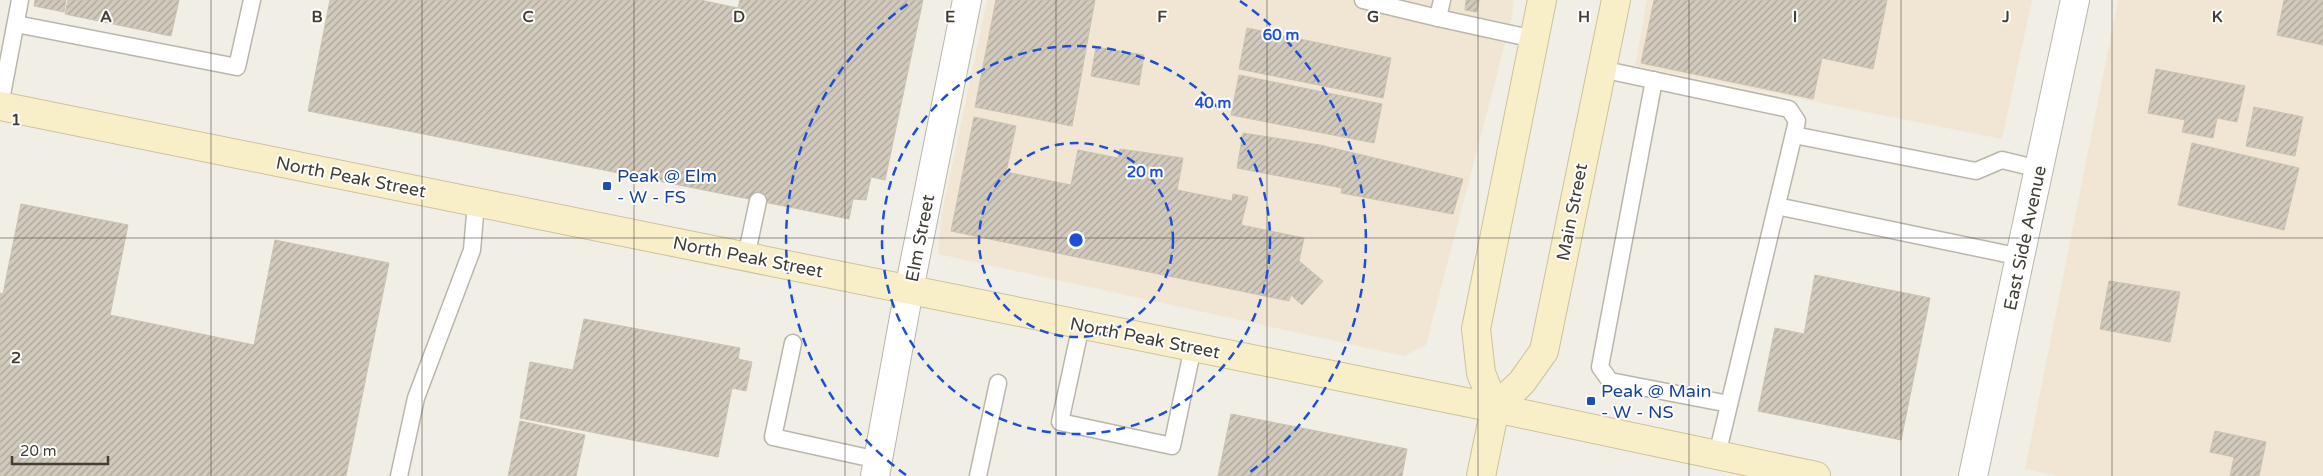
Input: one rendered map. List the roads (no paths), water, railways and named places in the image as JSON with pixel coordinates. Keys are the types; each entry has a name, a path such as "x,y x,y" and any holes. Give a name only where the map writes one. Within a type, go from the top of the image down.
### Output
{"main road":[{"path":"1481,476 1495,408 1481,372 1476,329 1542,0"},
{"name":"Main Street","path":"1495,408 1522,382 1544,352 1616,0"},
{"name":"North Peak Street","path":"0,106 1495,408 1816,476"}],"street":[{"name":"Elm Street","path":"876,468 909,290 967,0"},
{"name":"East Side Avenue","path":"1973,476 2075,0"}],"lane":[{"path":"0,106 20,0"},
{"path":"16,24 237,67 252,0"},
{"path":"1363,0 1534,39"},
{"path":"1438,18 1442,0"},
{"path":"1601,69 1789,109 1797,121 1717,455"},
{"path":"1654,80 1600,367 1610,381 1729,404"},
{"path":"1794,134 1976,171 2002,160 2039,169"},
{"path":"746,257 758,201"},
{"path":"399,476 416,398 472,250 476,203"},
{"path":"1777,206 2021,257"},
{"path":"1081,325 1060,422 1172,446 1193,348"},
{"path":"793,343 773,437 876,468"},
{"path":"978,476 998,383"}],"place":[{"name":"Peak @ Elm - W - FS","path":"607,186"},
{"name":"Peak @ Main - W - NS","path":"1591,401"}]}
